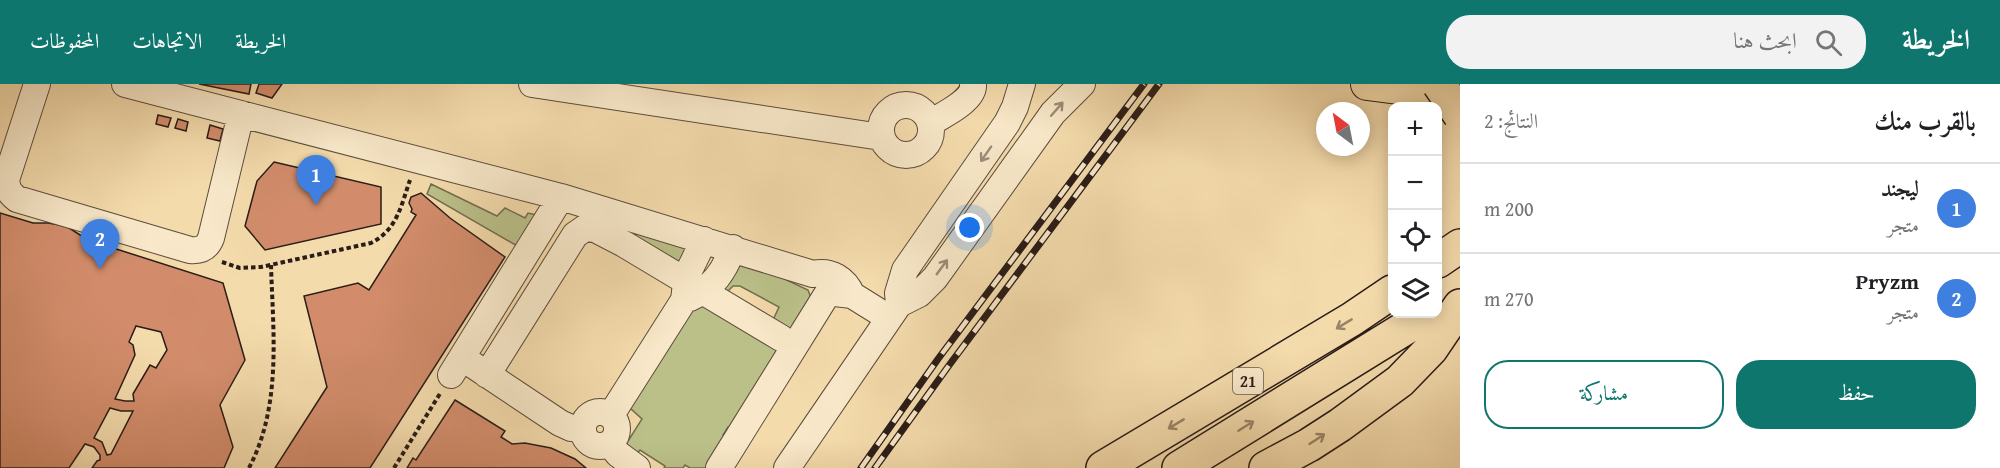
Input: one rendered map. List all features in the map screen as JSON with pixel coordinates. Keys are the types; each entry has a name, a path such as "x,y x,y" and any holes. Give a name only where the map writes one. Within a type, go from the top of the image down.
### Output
{"highway":[{"path":"1439,84 1460,115"},
{"path":"1442,258 1460,246"},
{"path":"1442,305 1460,294"},
{"name":"21","path":"1103,468 1352,319 1388,295"},
{"path":"1266,468 1310,445 1400,381 1431,349 1460,306"},
{"name":"21","path":"1179,468 1422,318"}],"main road":[{"path":"1367,84 1460,96"}],"street":[{"path":"37,84 6,180 6,186 12,196 190,250 203,249 211,238 241,114"},
{"path":"125,84 561,197 733,248 894,311"},
{"path":"542,85 881,137 881,126 885,116 894,108 905,105 916,107 925,114 930,123 970,97 974,88 973,84"},
{"path":"894,311 905,270 1007,123 1022,84"},
{"path":"787,468 894,311 927,286 1053,113 1082,84"},
{"path":"561,197 456,366 487,375 560,423 571,428 583,428"},
{"path":"947,209 970,228"},
{"path":"487,375 575,236 582,229 595,229 624,244 691,291 781,338"},
{"path":"691,291 692,264 704,240"},
{"path":"612,416 691,291 721,275 733,248"},
{"path":"719,468 831,287"},
{"path":"606,412 612,416 616,420 618,433 610,444 598,447 591,445 583,435 584,422 593,413 606,412"},
{"path":"610,444 618,454 637,468"}],"path":[{"path":"203,249 229,266 250,268 364,245 385,235 398,215 417,160"},
{"path":"249,468 259,443 270,400 273,367 271,265"},
{"path":"394,468 456,366"}],"green space":[{"path":"431,184 497,216 505,208 525,218 528,213 537,215 519,247 427,194"},
{"path":"640,228 684,247 686,252 679,262 635,236"},
{"path":"744,260 808,290 811,298 793,332 773,320 779,307 740,286 733,286 728,291 722,288 736,261"},
{"path":"697,303 782,348 733,430 728,427 723,435 728,439 709,468 690,468 685,465 683,468 664,468 665,466 640,450 635,456 623,449 642,419 630,408"}],"building":[{"path":"199,84 251,84 249,94"},
{"path":"259,84 282,84 272,98 256,93"},
{"path":"158,115 171,118 168,127 156,124"},
{"path":"178,119 188,122 186,131 175,128"},
{"path":"210,125 223,129 220,141 207,138"},
{"path":"274,162 381,187 381,224 265,250 245,226 257,181"},
{"path":"421,193 450,218 505,257 370,468 275,468 327,387 304,296 358,283 369,290 416,215 411,212 409,203 411,197"},
{"path":"0,213 33,223 66,226 88,240 223,283 245,360 220,405 233,447 224,468 92,468 100,460 100,455 94,447 85,444 69,468 0,468","holes":["136,326 161,332 167,350 156,368 150,365 133,394 134,401 115,399 135,355 133,345 129,342","110,408 133,411 111,454 107,455 102,442 94,438"]},
{"path":"455,400 505,431 501,437 512,444 525,443 551,448 575,459 586,468 407,468 413,458 416,460"}],"railway":[{"path":"861,468 938,359 1144,84"},
{"path":"875,468 1159,84"}],"place":[{"name":"ليجند","path":"316,205"},
{"name":"Pryzm","path":"100,269"}]}
